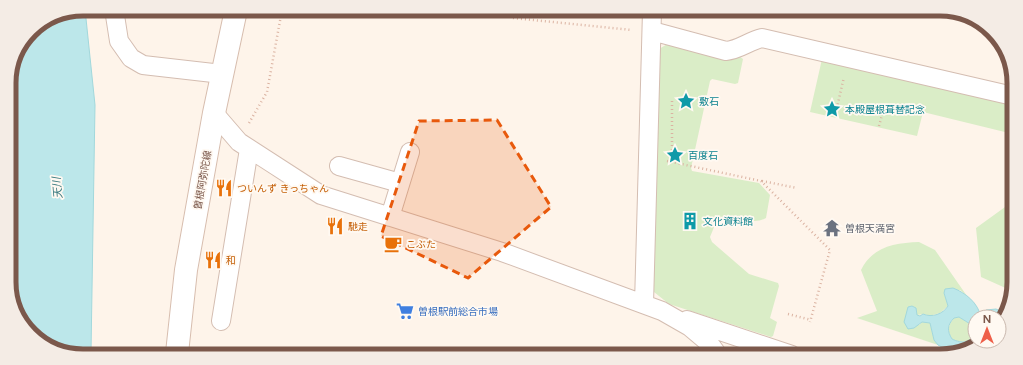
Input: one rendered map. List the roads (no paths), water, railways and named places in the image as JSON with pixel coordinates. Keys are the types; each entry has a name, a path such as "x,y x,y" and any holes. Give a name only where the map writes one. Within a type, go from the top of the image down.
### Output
{"main road":[{"name":"曽根阿弥陀線","path":"177,349 186,270 214,113 235,16"}],"street":[{"path":"115,16 119,41 131,58 143,65 222,74"},
{"path":"644,304 652,16"},
{"path":"652,32 726,51 736,50 751,41 762,38 1007,95"},
{"path":"214,113 244,145 321,195 502,252 662,311 773,349"},
{"path":"221,321 244,145"},
{"path":"390,217 410,152"},
{"path":"339,166 400,183"},
{"path":"662,311 690,327 709,343 714,349"}],"water":[{"name":"天川","path":"86,16 95,105 91,349 83,349 70,348 46,338 27,319 17,295 16,78 18,65 23,53 30,42 49,25 70,17"},
{"path":"953,288 971,299 978,309 967,309 967,322 959,317 954,318 948,328 952,339 959,342 967,341 967,343 945,349 938,345 934,340 930,323 922,322 914,328 908,329 904,322 908,307 912,306 916,308 917,315 920,316 923,314 930,316 934,315 946,309 948,306 944,293 945,289"}],"place":[{"name":"敷石","path":"686,101"},
{"name":"本殿屋根葺替記念","path":"832,109"},
{"name":"百度石","path":"675,155"},
{"name":"ついんず きっちゃん","path":"224,188"},
{"name":"文化資料館","path":"690,221"},
{"name":"馳走","path":"335,226"},
{"name":"曽根天満宮","path":"832,228"},
{"name":"こぶた","path":"393,244"},
{"name":"和","path":"213,260"},
{"name":"曽根駅前総合市場","path":"405,311"}]}
